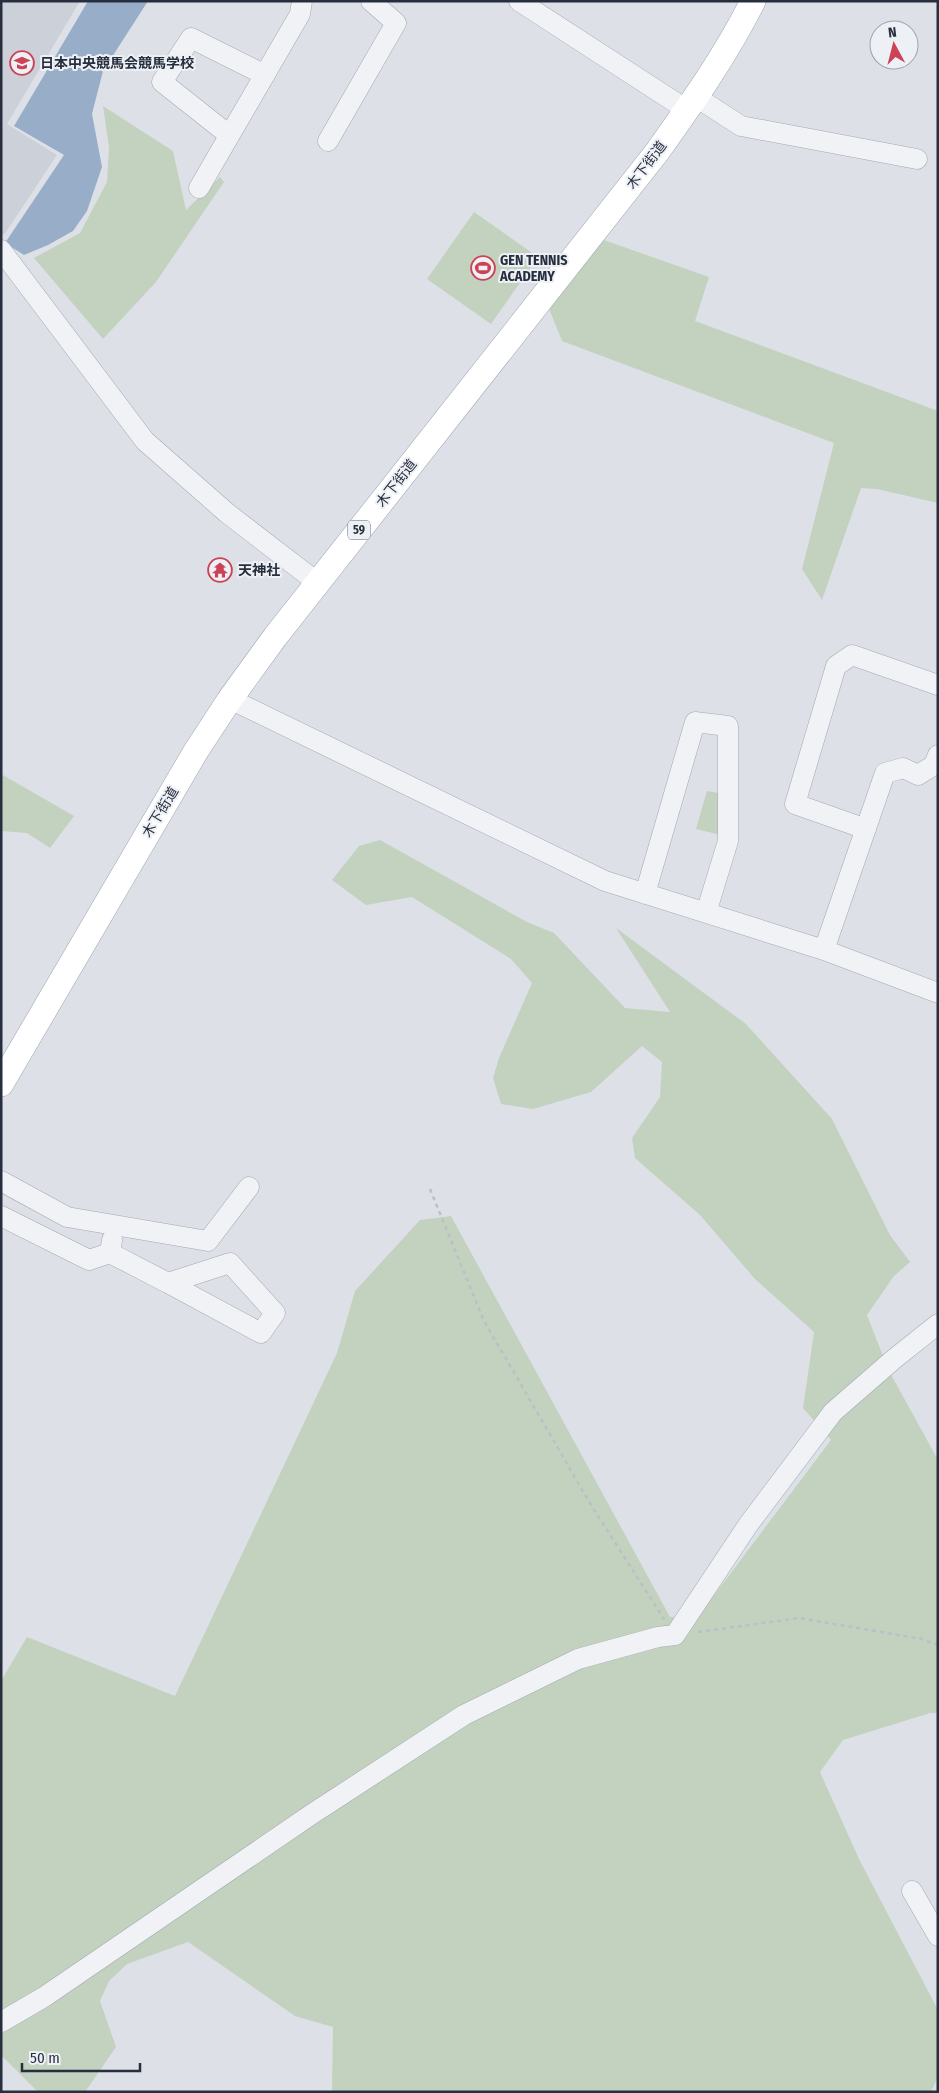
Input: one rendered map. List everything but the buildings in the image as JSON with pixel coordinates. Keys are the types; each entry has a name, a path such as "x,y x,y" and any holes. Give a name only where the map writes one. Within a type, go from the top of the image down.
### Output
{"main road":[{"name":"木下街道","path":"1,1084 141,843 230,699 275,637 645,167 692,104 739,29 753,1"}],"street":[{"path":"199,188 300,14 302,1"},
{"path":"328,141 396,22 371,1"},
{"path":"519,1 692,104 741,126 917,158"},
{"path":"229,135 162,82 191,38 265,75"},
{"path":"1,250 145,442 227,512 318,583"},
{"path":"866,829 795,804 836,666 852,655 938,685"},
{"path":"230,699 605,881 824,950 938,993"},
{"path":"645,894 696,722 728,726 728,841 706,913"},
{"path":"824,950 885,774 903,768 918,775 934,765 938,756"},
{"path":"1,1182 67,1217 208,1241 249,1187"},
{"path":"1,1216 89,1260 110,1253 261,1333 275,1313 230,1263 168,1283"},
{"path":"110,1253 114,1225"},
{"path":"1,2022 44,1998 312,1814 464,1714 578,1659 675,1635 748,1525 833,1412 938,1324"},
{"path":"912,1891 938,1936"}],"path":[{"path":"430,1189 484,1321 590,1505 675,1635 799,1618 922,1639 938,1645"}],"shaded area":[{"name":"日本中央競馬会競馬学校","path":"1,1 80,1 7,124 57,155 4,235 1,231"}],"green space":[{"path":"103,106 173,151 186,210 220,177 224,182 156,282 103,339 34,258 80,233 107,182 109,147"},
{"name":"GEN TENNIS ACADEMY","path":"474,212 538,257 491,324 427,279"},
{"path":"601,239 709,277 695,321 938,411 938,503 877,489 861,488 822,600 802,569 834,443 562,341 548,306"},
{"path":"1,774 74,816 50,848 27,833 1,831"},
{"path":"707,791 724,794 721,835 696,829"},
{"path":"380,840 527,922 554,933 625,1008 670,1012 616,928 746,1024 832,1119 890,1235 910,1262 894,1276 867,1315 888,1369 938,1460 938,1713 930,1713 843,1740 820,1772 859,1859 938,2010 938,2076 930,2092 332,2092 333,2027 295,2016 188,1942 127,1964 109,1981 100,2001 116,2047 85,2092 38,2092 1,2055 1,1681 27,1637 175,1696 337,1353 355,1291 420,1220 451,1216 670,1617 697,1618 831,1440 803,1408 814,1332 755,1279 700,1215 635,1158 632,1138 660,1097 662,1062 642,1046 591,1092 533,1109 501,1104 493,1078 499,1058 532,983 511,959 412,897 366,905 332,880 359,846"}],"water":[{"path":"88,1 148,1 103,71 92,114 102,167 87,211 73,231 48,245 24,255 5,243 64,155 14,126"}],"place":[{"name":"日本中央競馬会競馬学校","path":"22,63"},
{"name":"GEN TENNIS ACADEMY","path":"483,268"},
{"name":"天神社","path":"220,570"}]}
